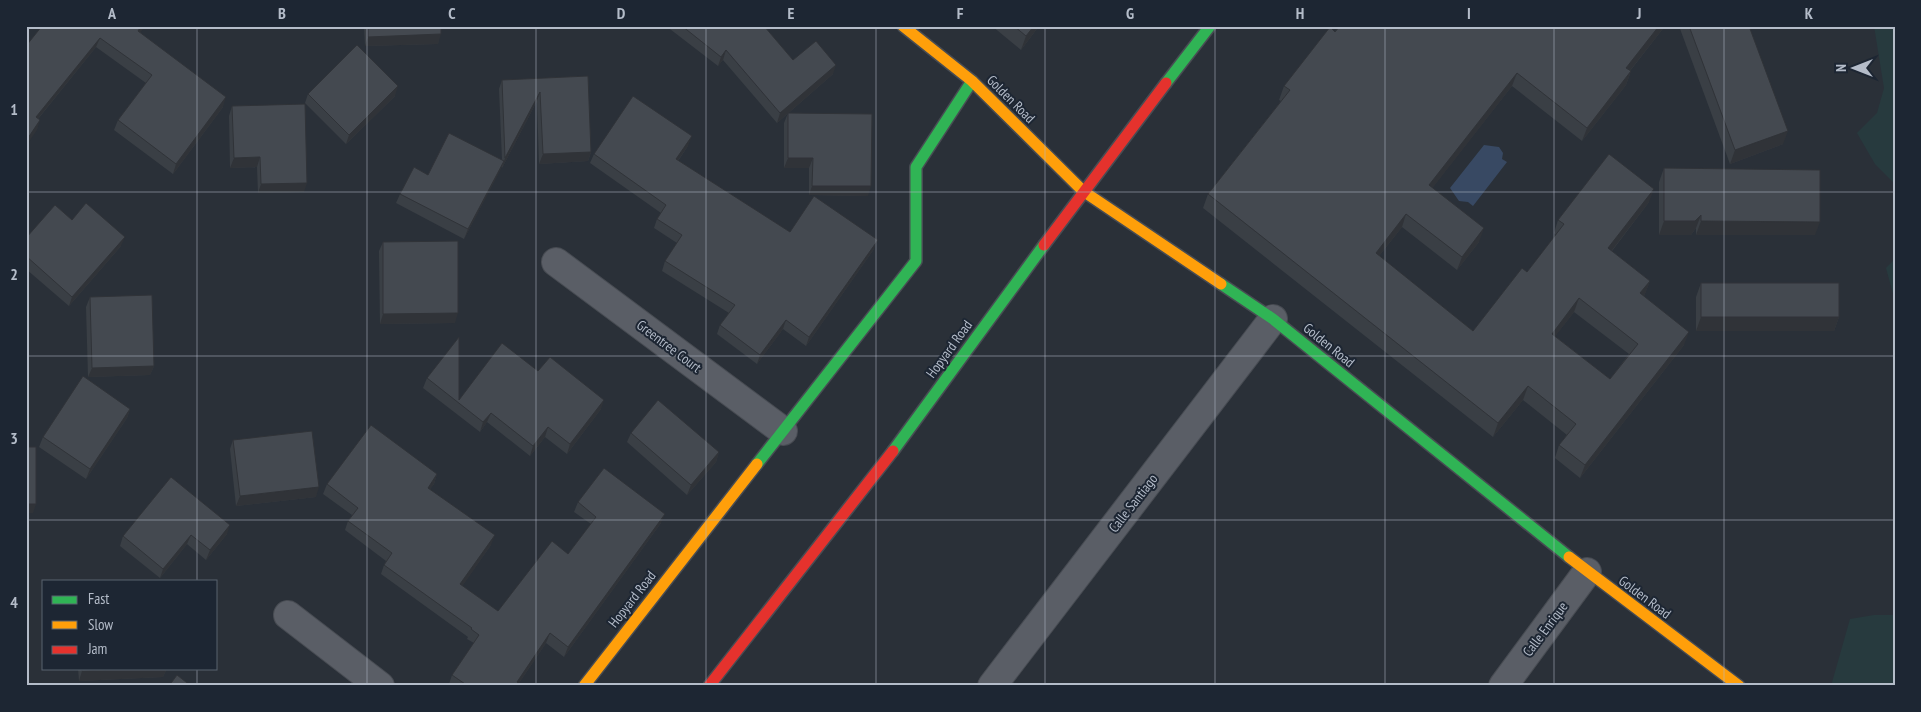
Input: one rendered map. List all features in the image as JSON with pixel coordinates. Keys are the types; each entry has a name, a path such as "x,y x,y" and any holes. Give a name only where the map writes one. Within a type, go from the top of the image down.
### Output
{"street":[{"name":"Golden Road","path":"903,26 972,81 1082,191 1273,319 1588,572 1739,686"},
{"name":"Hopyard Road","path":"709,686 893,452 1082,191 1210,26"},
{"name":"Hopyard Road","path":"584,686 916,261 916,167 972,81"},
{"name":"Greentree Court","path":"556,262 783,431"},
{"name":"Calle Santiago","path":"992,686 1273,319"},
{"name":"Calle Enrique","path":"1503,686 1588,572"},
{"path":"288,615 380,686"}],"green space":[{"path":"1874,26 1895,26 1895,184 1875,164 1857,133 1877,113 1884,88"},
{"path":"1895,259 1895,301 1886,268"},
{"path":"1874,615 1895,615 1895,686 1831,686 1850,619"}],"water":[{"path":"1484,145 1499,147 1503,153 1502,159 1507,162 1473,206 1468,202 1459,201 1450,188"}],"building":[{"path":"42,26 141,26 138,31 226,97 176,164 118,120 152,75 100,38 36,117 40,120 26,141 26,46"},
{"path":"368,26 441,26 441,34 368,37"},
{"path":"682,26 764,26 793,60 816,41 836,65 780,113 726,50 721,57"},
{"path":"1014,26 1034,26 1026,36"},
{"path":"1340,26 1659,26 1626,68 1631,71 1587,128 1517,73 1429,185 1484,228 1462,257 1406,214 1376,253 1473,331 1522,268 1527,272 1564,224 1558,220 1609,154 1654,189 1608,248 1650,281 1640,293 1689,332 1585,465 1559,445 1576,424 1528,386 1498,423 1208,194 1290,90 1284,86 1330,27 1335,32","holes":["1579,298 1638,344 1610,379 1552,334"]},
{"path":"1689,26 1749,26 1788,131 1735,150"},
{"path":"357,45 398,86 349,135 308,94"},
{"path":"588,76 591,152 543,154 540,92 505,158 502,80"},
{"path":"633,96 692,136 676,159 790,232 814,196 878,240 809,337 786,320 760,355 720,325 735,305 665,261 682,235 657,219 666,205 594,154"},
{"path":"305,104 307,183 261,184 260,157 234,158 232,106"},
{"path":"788,113 872,114 871,186 812,186 813,158 788,158"},
{"path":"449,133 504,161 468,229 400,194 414,167 428,175"},
{"path":"1664,168 1820,170 1820,222 1701,221 1701,215 1695,221 1664,221"},
{"path":"86,203 125,237 72,297 26,256 26,238 55,205 72,220"},
{"path":"458,241 458,313 383,314 383,242"},
{"path":"1701,283 1839,283 1839,317 1701,317"},
{"path":"152,295 154,366 92,368 90,297"},
{"path":"459,337 459,400 502,343 538,371 550,357 604,400 570,444 548,427 533,446 491,413 483,422 427,378"},
{"path":"83,376 130,409 90,469 43,437"},
{"path":"658,400 719,452 691,485 631,433"},
{"path":"371,425 437,474 428,488 495,535 460,584 498,611 552,541 568,554 596,517 578,502 604,468 665,514 568,647 550,633 517,682 523,686 468,686 452,675 479,635 384,565 392,553 348,521 358,508 327,484"},
{"path":"312,431 319,487 240,496 233,440"},
{"path":"26,447 36,447 36,504 26,504"},
{"path":"171,477 230,525 210,550 191,535 163,569 123,536"},
{"path":"177,675 191,686 169,686"}],"traffic: fast":[{"path":"1166,83 1210,26"},
{"path":"757,464 916,261 916,167 972,81"},
{"path":"893,451 1044,245"},
{"path":"1221,284 1273,319 1569,557"}],"traffic: slow":[{"path":"903,26 972,81 1083,191 1221,284"},
{"path":"584,686 757,464"},
{"path":"1569,557 1739,686"}],"traffic: jam":[{"path":"1044,245 1166,83"},
{"path":"709,686 893,451"}]}
